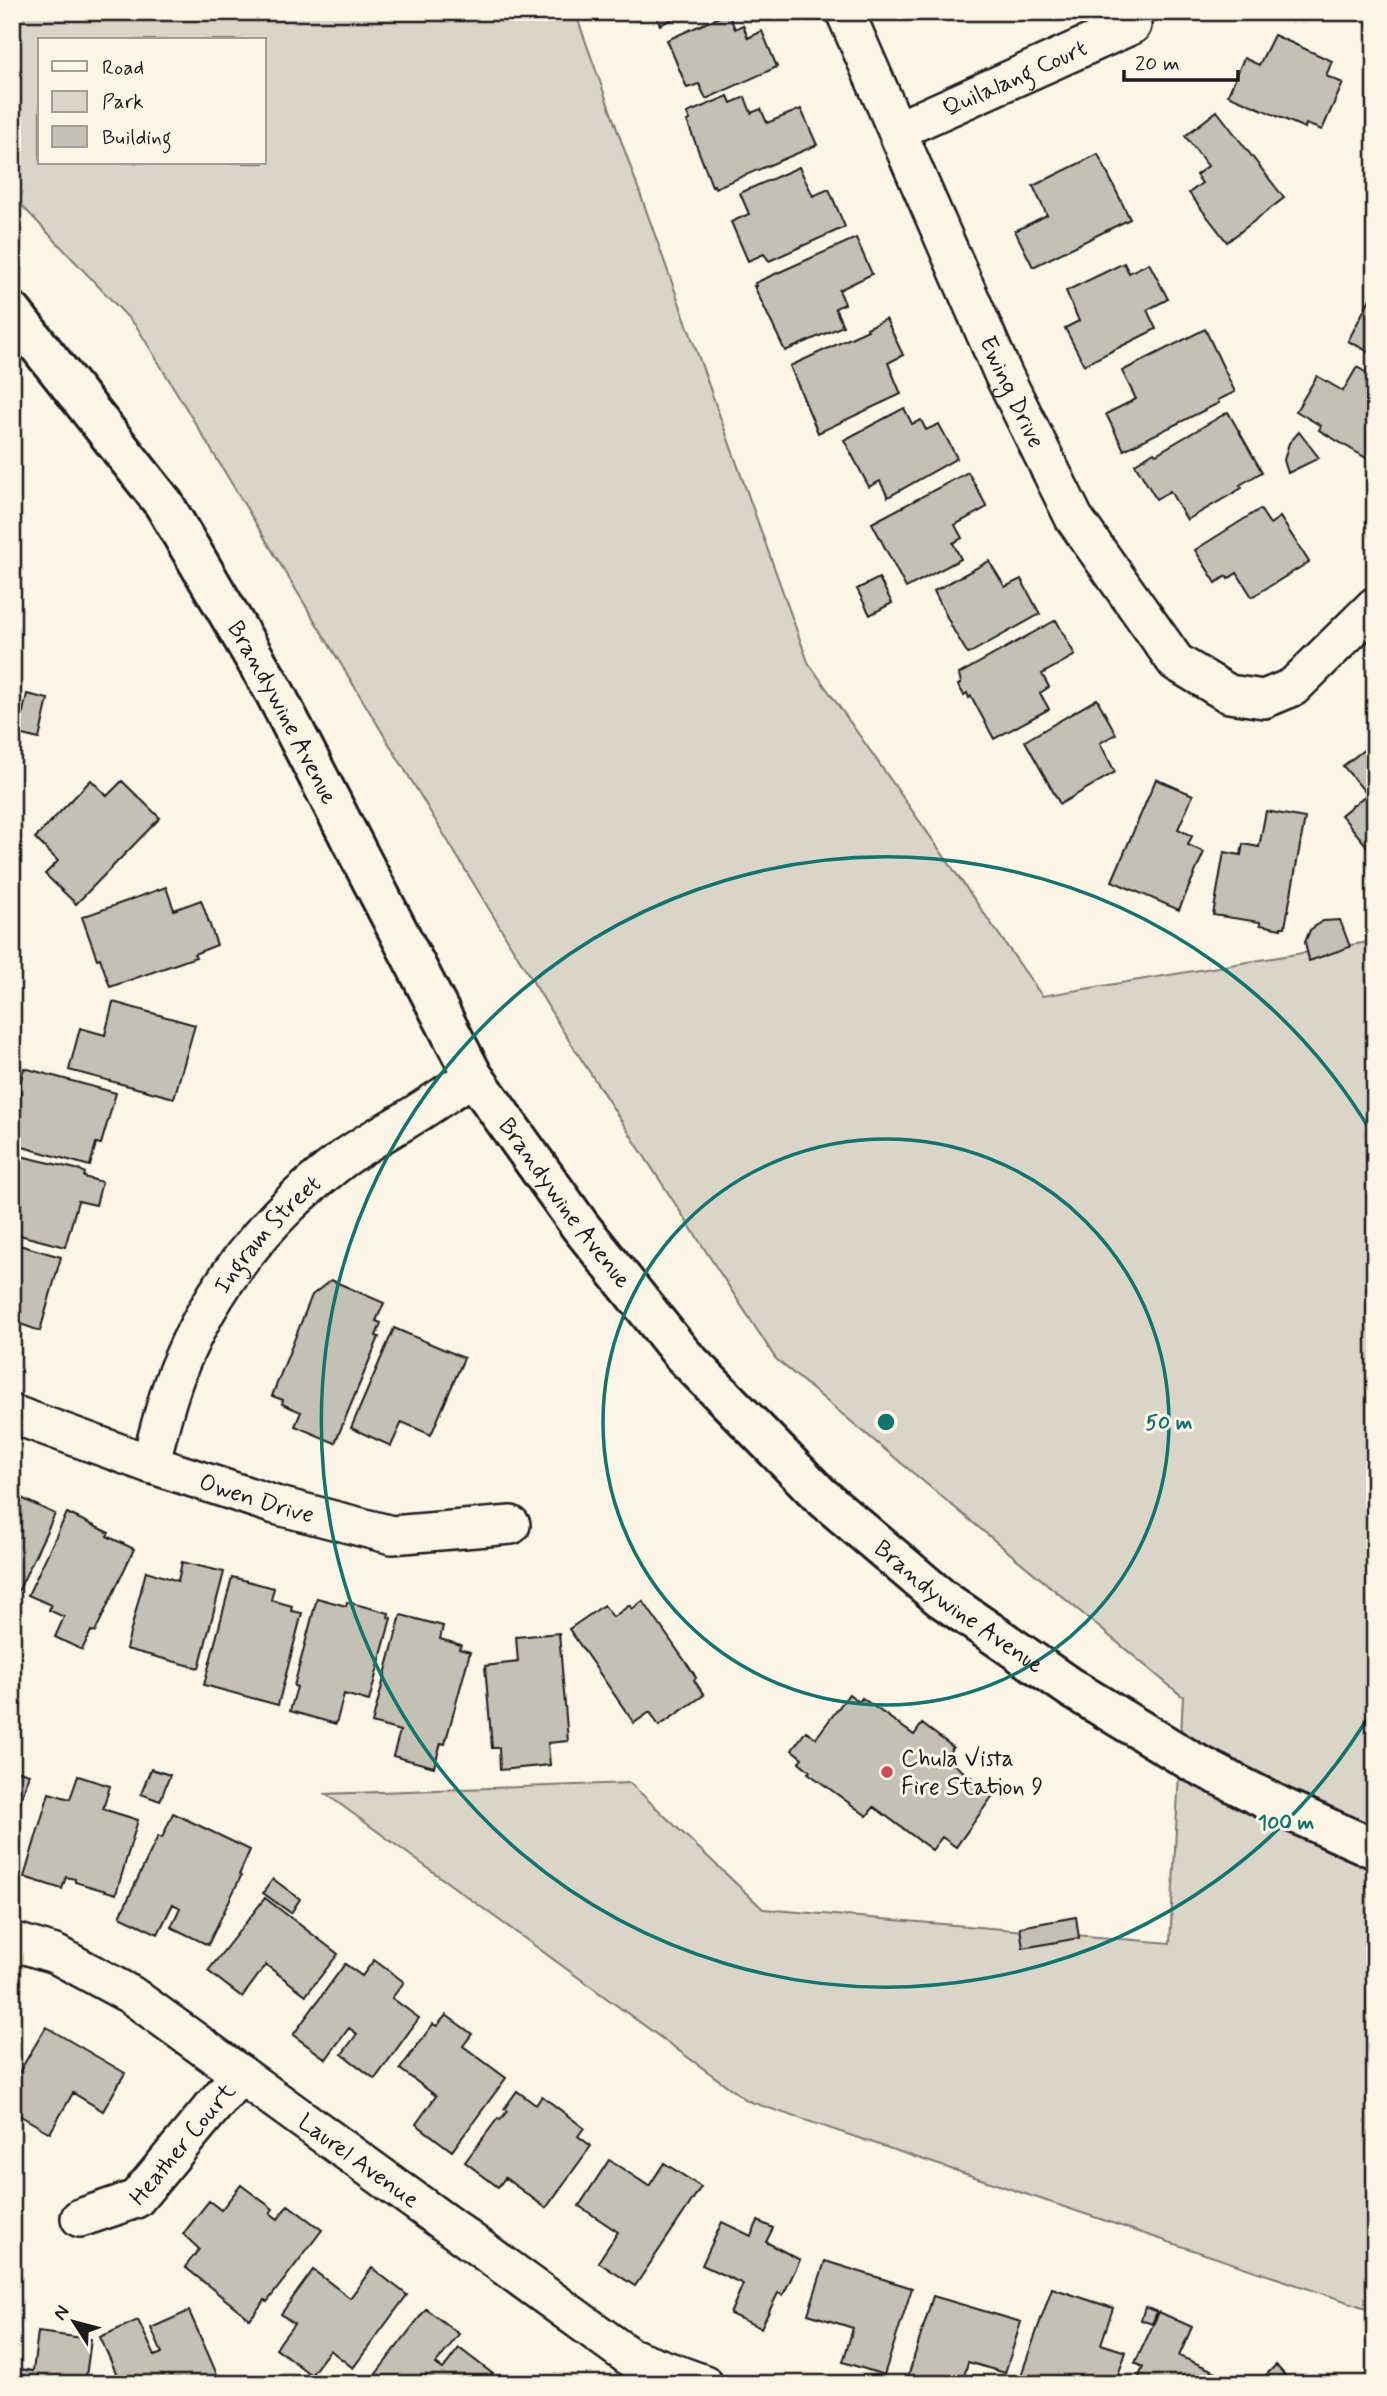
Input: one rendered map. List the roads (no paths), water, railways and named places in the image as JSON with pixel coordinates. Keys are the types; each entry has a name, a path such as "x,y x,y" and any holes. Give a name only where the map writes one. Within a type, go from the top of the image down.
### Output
{"street":[{"name":"Ewing Drive","path":"845,12 1003,374 1074,518 1176,662 1230,694 1264,699 1293,687 1375,606"},
{"name":"Quilalang Court","path":"898,130 1132,25"},
{"name":"Brandywine Avenue","path":"12,312 164,504 274,691 473,1076 580,1226 682,1354 820,1495 941,1598 1071,1688 1191,1760 1282,1807 1375,1849"},
{"name":"Ingram Street","path":"150,1464 179,1367 219,1290 272,1220 334,1165 473,1076"},
{"name":"Owen Drive","path":"12,1414 150,1464 275,1505 392,1535 511,1525"},
{"name":"Laurel Avenue","path":"12,1941 55,1954 131,1995 630,2357 704,2384"},
{"name":"Heather Court","path":"80,2218 136,2199 240,2074"}],"place":[{"name":"Chula Vista Fire Station 9","path":"887,1772"}]}
